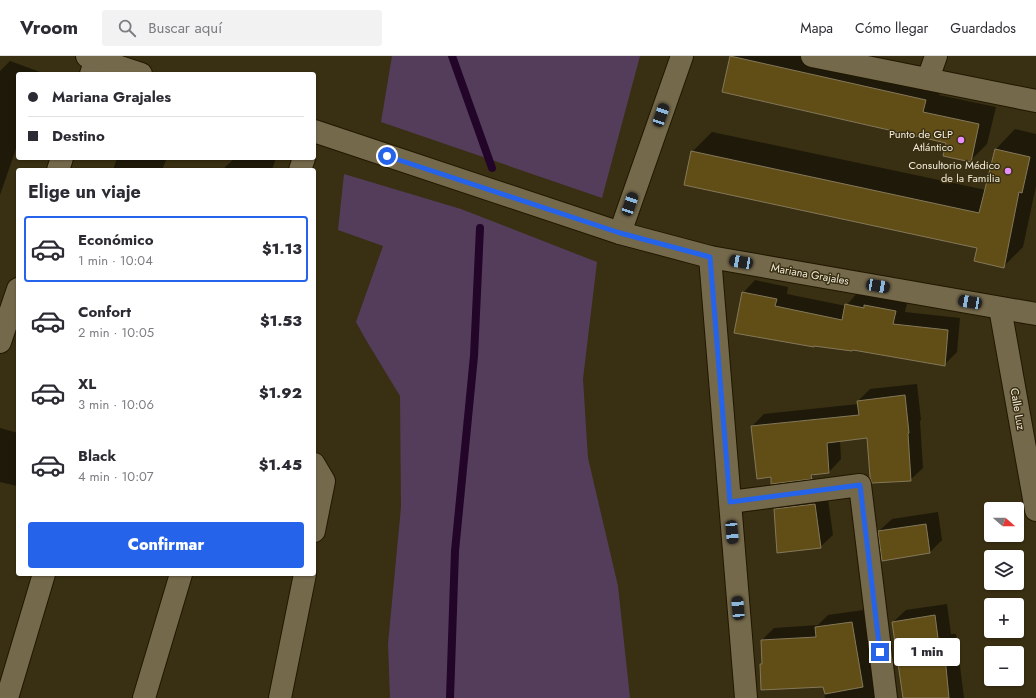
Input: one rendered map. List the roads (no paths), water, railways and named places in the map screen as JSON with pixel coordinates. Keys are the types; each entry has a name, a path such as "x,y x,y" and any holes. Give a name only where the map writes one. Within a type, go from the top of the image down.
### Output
{"street":[{"path":"620,233 682,56"},
{"path":"812,56 1036,101"},
{"path":"928,79 936,56"},
{"path":"93,61 134,72"},
{"name":"Mariana Grajales","path":"316,132 620,233 710,257 1036,314"},
{"path":"710,257 746,698"},
{"path":"8,334 16,298"},
{"name":"Calle Luz","path":"1000,308 1036,510"},
{"path":"316,467 324,481 316,521"},
{"path":"730,502 860,485 886,698"},
{"path":"8,698 43,576"},
{"path":"144,698 180,576"},
{"path":"280,698 305,576"}],"waterway":[{"path":"452,56 492,168"},
{"path":"450,698 455,551 474,356 480,228"}],"place":[{"name":"Punto de GLP Atlántico","path":"961,140"},
{"name":"Consultorio Médico de la Familia","path":"1008,171"}]}
